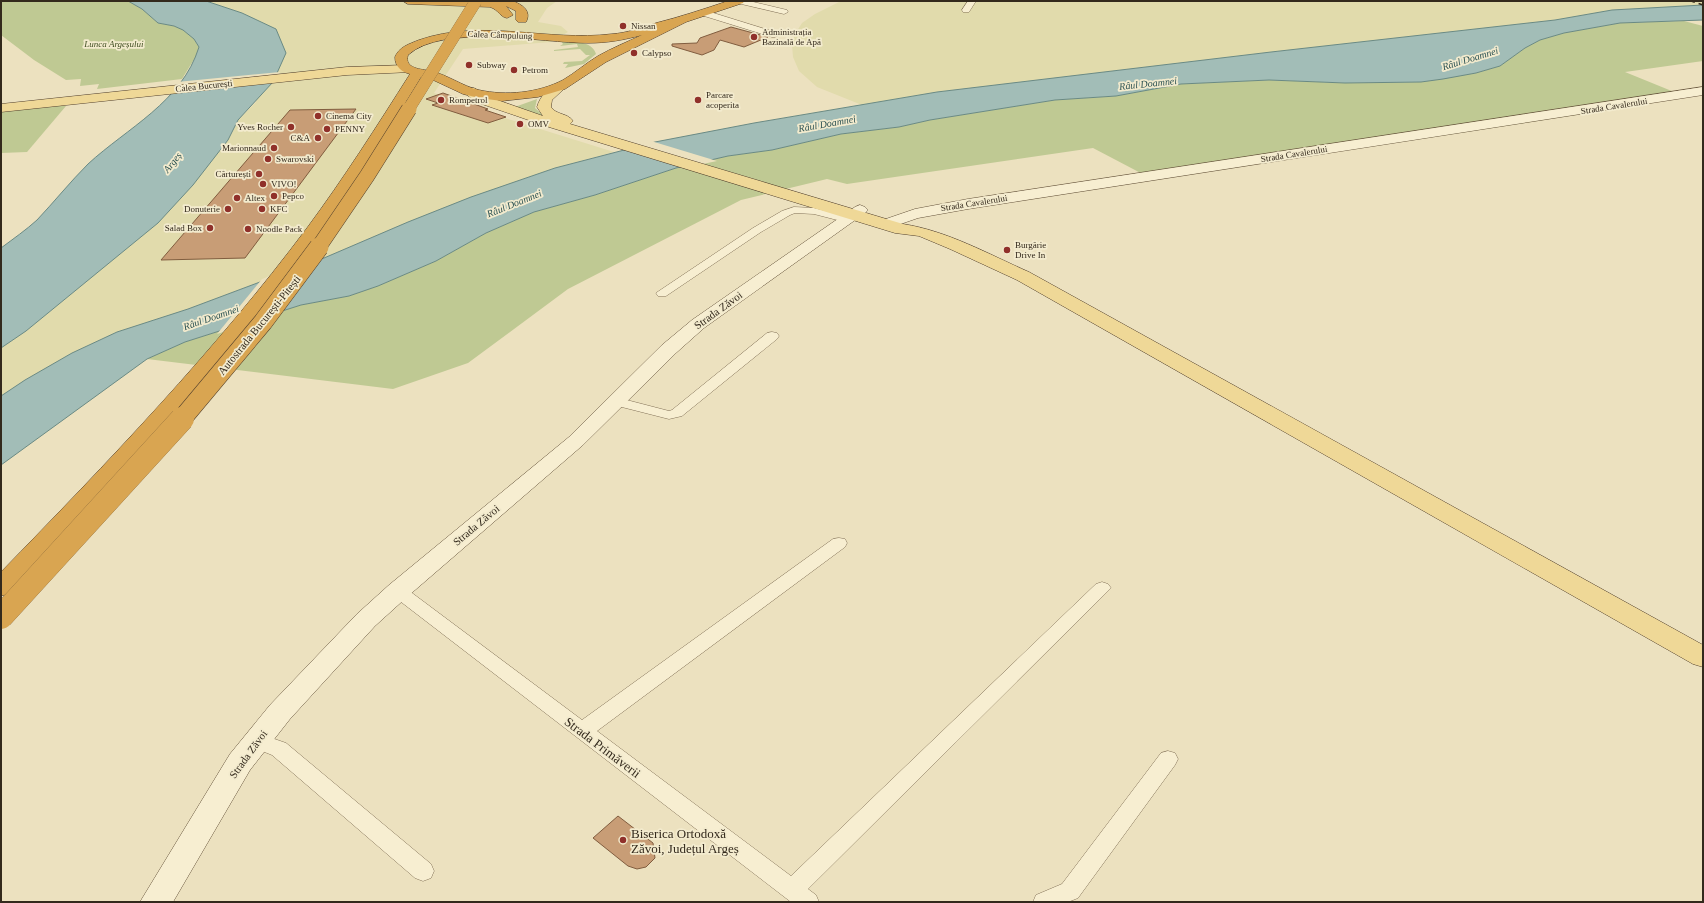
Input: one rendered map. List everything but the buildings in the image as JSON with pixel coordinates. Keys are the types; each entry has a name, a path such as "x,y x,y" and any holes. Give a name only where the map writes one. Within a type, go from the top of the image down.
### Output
{"highway":[{"path":"408,1 485,4 501,7 507,15"},
{"path":"431,1 496,1"},
{"name":"Autostrada București-Pitești","path":"1,587 76,509 159,418 210,360 268,290 342,190 464,1"},
{"name":"Autostrada București-Pitești","path":"1,617 98,513 185,414 287,291 367,178 476,1"},
{"path":"490,1 519,3"},
{"name":"Calea Câmpulung","path":"405,51 417,44 440,37 473,34 579,39 596,39 626,35 682,20 739,1"},
{"path":"473,34 497,28 519,3"},
{"path":"519,3 522,11 522,20"},
{"path":"532,8 522,20 519,27 521,30 535,36"},
{"name":"Calea Câmpulung","path":"469,91 499,96 516,96 544,92 561,86 600,60 632,43 682,20"},
{"path":"579,39 599,47 603,54 600,60"},
{"path":"405,51 401,57 402,63 407,69 434,76 469,91"}],"main road":[{"name":"Calea București","path":"330,71 362,65 405,51"},
{"name":"Calea București","path":"2,105 330,71 407,69"},
{"path":"561,86 545,101 545,109 549,114 605,136"},
{"path":"469,91 481,99 494,104 825,202 853,214 890,222 922,232 981,256 1023,276 1703,657"},
{"name":"Strada Cavalerului","path":"890,222 914,214 968,204 1703,92"},
{"name":"Calea București","path":"2,105 29,100 76,98"},
{"name":"Strada Zăvoi","path":"156,902 240,762 280,712 331,657 398,591 576,441 669,349 698,324 853,214"}],"street":[{"path":"739,1 784,12"},
{"path":"966,10 972,1"},
{"path":"704,13 775,35"},
{"path":"662,293 786,212 794,210 853,214"},
{"path":"615,401 669,415 677,413 772,336"},
{"path":"582,731 838,543"},
{"path":"800,896 1102,588"},
{"name":"Strada Primăverii","path":"398,591 800,896"},
{"path":"257,741 279,749 423,871"},
{"path":"1044,902 1070,891 1168,759"}],"shaded area":[{"path":"206,1 557,1 547,8 538,22 561,26 568,32 551,42 463,49 434,93 508,119 614,152 555,168 408,222 324,258 188,309 117,332 72,353 25,380 1,396 1,348 26,331 158,223 228,140 238,120 256,102 242,13"},
{"path":"841,1 1703,1 1703,5 1612,10 1555,20 937,92 862,105 817,87 799,71 793,57 792,45 795,34 802,23 815,14"}],"green space":[{"name":"Lunca Argeșului","path":"1,1 128,1 142,9 158,23 174,26 183,30 194,39 199,47 196,56 182,79 97,89 99,84 80,86 81,79 66,80 34,60 1,35"},
{"path":"1684,21 1703,26 1703,61 1625,72 1684,96 1647,104 1154,180 1093,148 847,184 827,179 741,200 568,289 468,363 393,389 147,359 185,342 301,305 349,296 378,286 436,261 486,233 534,212 595,195 676,168 728,156 772,150 841,134 899,127 930,120 1055,100 1116,96 1181,84 1269,80 1345,83 1421,82 1476,73 1500,66 1525,48 1540,40 1564,33 1620,23"},
{"path":"561,41 586,44 594,49 596,54 584,64 565,68 568,64 563,64 564,62 582,61 590,55 586,55 580,49 554,51 578,47 577,44 560,46 563,44"},
{"path":"537,99 535,108 544,116 512,108"},
{"path":"56,105 66,106 27,152 1,153 1,112"}],"water":[{"name":"Argeș","path":"128,1 206,1 242,13 276,29 286,53 273,82 238,120 228,140 193,185 158,223 26,331 1,348 1,248 37,220 88,164 152,113 167,99 191,66 199,47 194,39 183,30 174,26 158,23 142,9"},
{"name":"Râul Doamnei","path":"1703,5 1703,20 1620,23 1564,33 1540,40 1525,48 1500,66 1476,73 1443,79 1421,82 1345,83 1269,80 1181,84 1116,96 1055,100 930,120 899,127 841,134 772,150 728,156 676,168 595,195 534,212 486,233 436,261 378,286 349,296 301,305 185,342 147,359 1,465 1,396 25,380 72,353 117,332 188,309 324,258 471,197 555,168 655,142 754,123 937,92 1555,20 1612,10"}],"pier":[{"path":"280,72 276,81 170,92 177,82"},
{"path":"651,141 717,161 684,168 620,148"},
{"path":"294,267 249,324 217,334 262,279"}],"railway":[{"path":"1691,1 1703,5"}],"place":[{"name":"Nissan","path":"623,26"},
{"name":"Administrația Bazinală de Apă","path":"754,37"},
{"name":"Calypso","path":"634,53"},
{"name":"Subway","path":"469,65"},
{"name":"Petrom","path":"514,70"},
{"name":"Rompetrol","path":"441,100"},
{"name":"Parcare acoperita","path":"698,100"},
{"name":"Cinema City","path":"318,116"},
{"name":"OMV","path":"520,124"},
{"name":"Yves Rocher","path":"291,127"},
{"name":"PENNY","path":"327,129"},
{"name":"C&A","path":"318,138"},
{"name":"Marionnaud","path":"274,148"},
{"name":"Swarovski","path":"268,159"},
{"name":"Cărturești","path":"259,174"},
{"name":"VIVO!","path":"263,184"},
{"name":"Pepco","path":"274,196"},
{"name":"Altex","path":"237,198"},
{"name":"Donuterie","path":"228,209"},
{"name":"KFC","path":"262,209"},
{"name":"Salad Box","path":"210,228"},
{"name":"Noodle Pack","path":"248,229"},
{"name":"Burgărie Drive In","path":"1007,250"},
{"name":"Biserica Ortodoxă Zăvoi, Județul Argeș","path":"623,840"}]}
